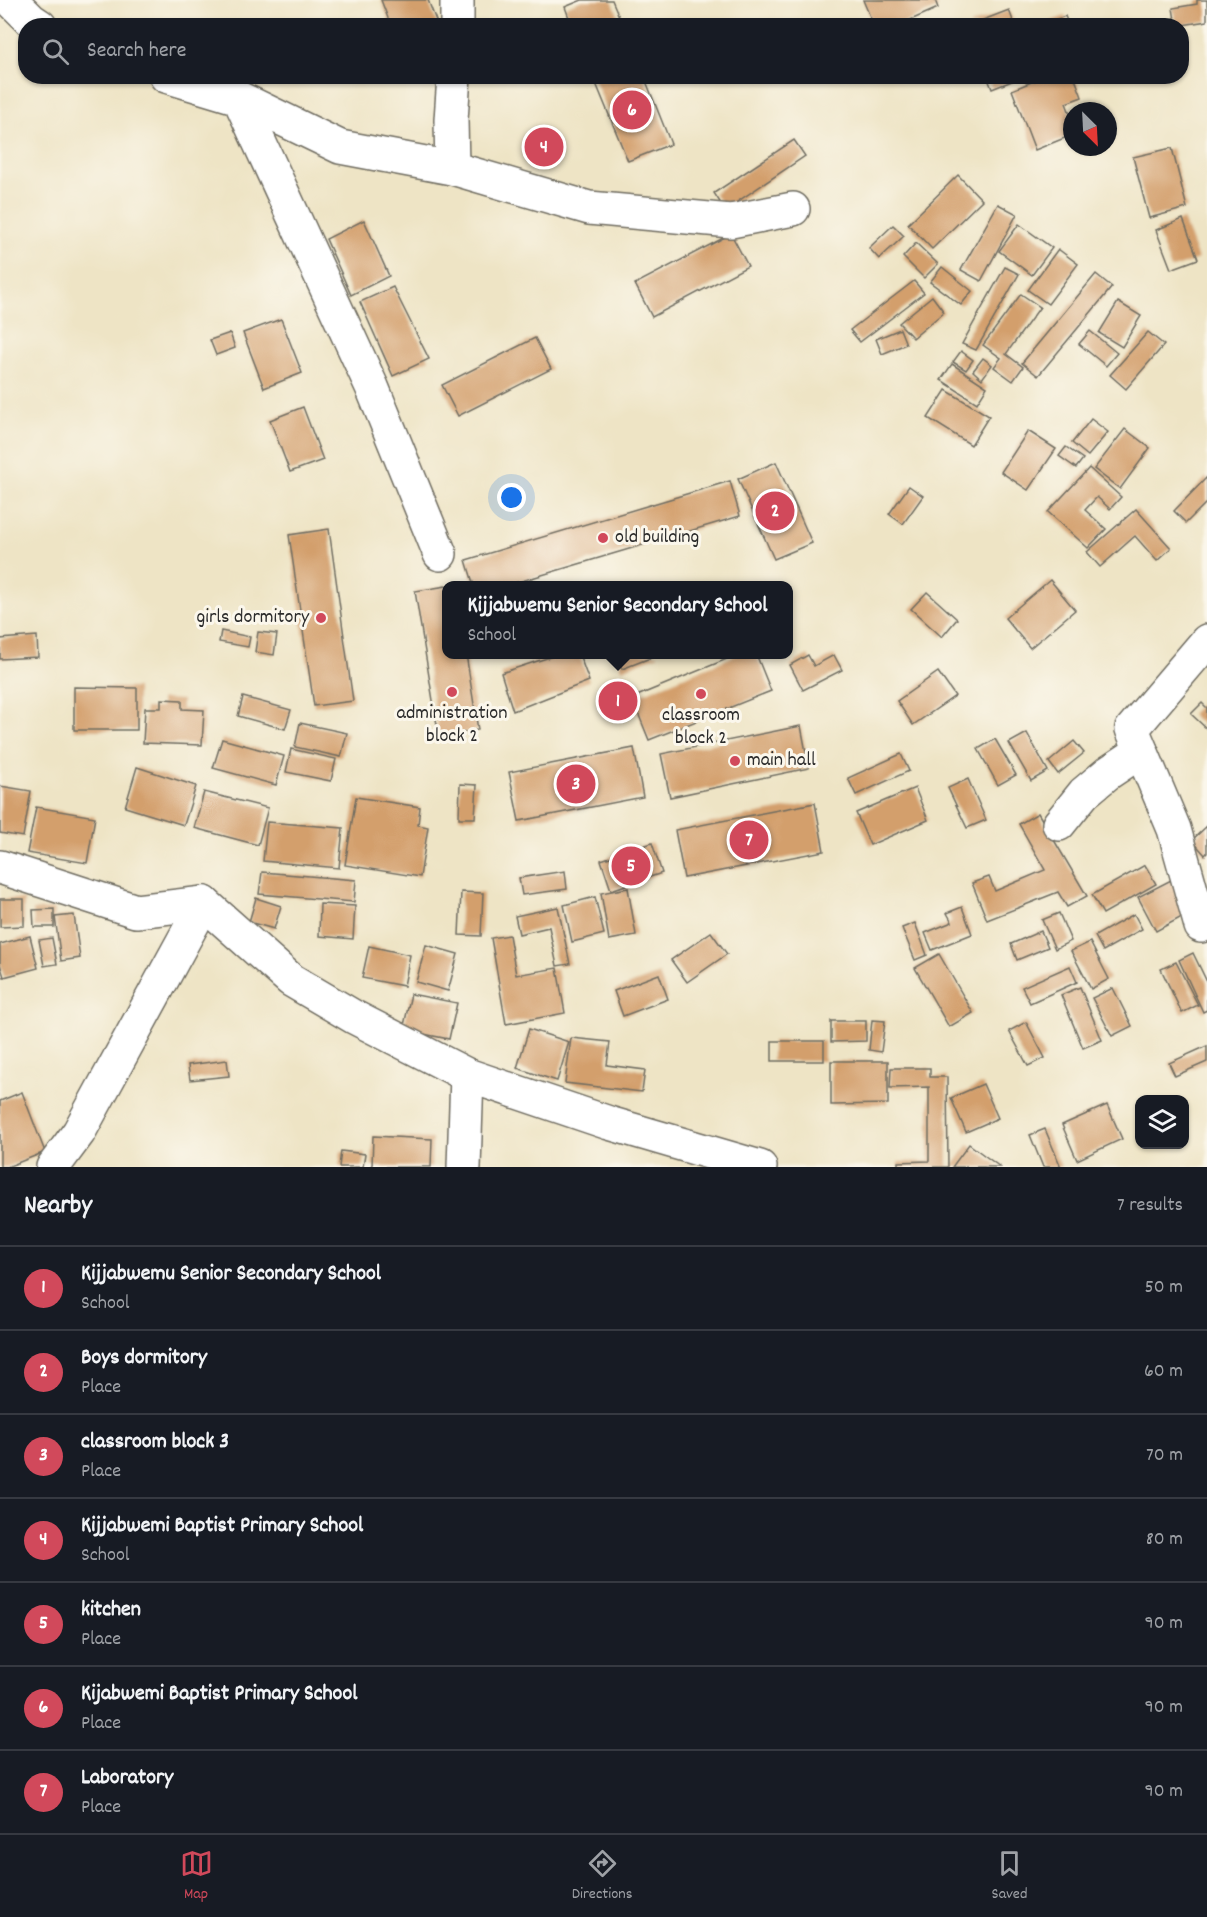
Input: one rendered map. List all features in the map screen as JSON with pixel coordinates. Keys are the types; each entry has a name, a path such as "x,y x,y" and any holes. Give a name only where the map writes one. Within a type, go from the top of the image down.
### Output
{"street":[{"path":"11,0 29,18"},
{"path":"457,0 457,18"},
{"path":"193,84 239,98 340,147 452,168 589,208 731,221 793,209"},
{"path":"452,168 454,84"},
{"path":"239,98 372,387 440,554"},
{"path":"1200,926 1174,829 1132,729 1207,641"},
{"path":"1059,824 1084,793 1108,773 1141,752"},
{"path":"0,867 136,911 204,903 291,980 354,1017 467,1075 609,1123 760,1167"},
{"path":"53,1167 79,1132 204,903"},
{"path":"464,1167 467,1075"}],"building":[{"path":"381,0 428,0 435,18 388,18"},
{"path":"582,0 612,0 620,18 569,18 565,7"},
{"path":"863,0 935,0 938,8 915,18 871,18"},
{"path":"1197,0 1207,0 1207,21 1189,24 1189,18 1175,18 1173,8 1197,4"},
{"path":"1009,10 1012,18 988,18"},
{"path":"596,84 647,84 671,144 628,161"},
{"path":"990,84 1004,84 992,89"},
{"path":"1027,84 1077,84 1082,97 1063,102 1063,139 1035,150 1012,90"},
{"path":"794,140 805,156 725,210 714,193"},
{"path":"1172,148 1187,208 1149,218 1133,157"},
{"path":"958,175 982,200 932,249 908,224"},
{"path":"998,204 1017,214 981,281 961,270"},
{"path":"1183,219 1198,259 1171,269 1156,230"},
{"path":"364,220 389,276 351,295 326,239"},
{"path":"1019,224 1052,248 1032,275 999,251"},
{"path":"893,225 904,236 879,259 869,248"},
{"path":"731,234 748,266 652,317 635,284"},
{"path":"916,243 938,264 924,278 903,257"},
{"path":"1058,249 1078,264 1048,304 1028,290"},
{"path":"942,267 972,291 961,305 930,282"},
{"path":"1005,267 1019,274 976,350 962,344"},
{"path":"1096,274 1112,287 1038,376 1022,363"},
{"path":"914,281 924,293 860,342 850,330"},
{"path":"393,287 429,359 393,376 360,302"},
{"path":"1021,294 1040,307 1006,354 1023,367 1013,381 994,367 1001,358 983,345"},
{"path":"932,296 944,312 913,338 899,323"},
{"path":"1118,302 1141,316 1122,347 1099,333"},
{"path":"281,319 302,373 264,388 243,333"},
{"path":"900,329 906,344 882,354 876,339"},
{"path":"1090,331 1117,353 1106,366 1079,344"},
{"path":"1148,332 1164,345 1126,389 1110,375"},
{"path":"230,333 235,348 216,355 210,340"},
{"path":"535,338 551,369 458,416 442,385"},
{"path":"961,351 973,360 966,370 953,362"},
{"path":"983,358 992,365 982,379 973,371"},
{"path":"952,364 987,387 977,403 941,380"},
{"path":"946,390 989,416 971,445 928,418"},
{"path":"303,407 323,460 290,472 270,420"},
{"path":"1091,419 1108,432 1088,456 1072,443"},
{"path":"1125,429 1150,448 1120,489 1094,469"},
{"path":"1028,431 1056,449 1028,490 1001,472"},
{"path":"1066,447 1083,459 1076,468 1059,456"},
{"path":"776,462 812,543 774,559 738,479"},
{"path":"1089,468 1121,497 1110,509 1097,497 1085,510 1106,529 1088,548 1048,512"},
{"path":"1207,477 1207,502 1186,523 1174,511"},
{"name":"old building","path":"730,481 740,516 522,581 472,581 466,560"},
{"path":"909,486 923,496 903,524 889,514"},
{"path":"1136,509 1171,548 1157,561 1135,536 1100,567 1087,552"},
{"name":"girls dormitory","path":"329,529 353,701 314,706 289,535"},
{"path":"1050,580 1075,610 1030,648 1005,618"},
{"name":"administration block 2","path":"442,587 442,659 467,659 478,730 439,737 415,591"},
{"path":"927,592 957,619 942,637 911,609"},
{"path":"221,631 250,637 248,647 219,642"},
{"path":"258,632 277,634 274,655 255,652"},
{"path":"37,636 38,657 0,659 0,639"},
{"path":"808,655 814,666 834,655 842,670 803,690 790,665"},
{"path":"544,659 581,659 589,681 513,711 501,673"},
{"path":"618,659 648,659 622,669"},
{"name":"classroom block 2","path":"727,659 758,659 771,691 649,740 632,698"},
{"path":"938,672 955,696 913,725 897,701"},
{"path":"74,687 137,688 137,730 74,730"},
{"path":"243,697 291,710 285,729 238,716"},
{"path":"161,699 182,700 182,709 204,710 202,745 143,743 145,708 161,708"},
{"path":"1202,703 1207,708 1207,729 1191,714"},
{"path":"300,723 347,733 341,757 295,747"},
{"name":"main hall","path":"801,726 809,768 670,797 661,754"},
{"path":"1027,733 1048,771 1031,781 1009,743"},
{"path":"222,739 284,756 276,785 213,768"},
{"path":"995,739 1016,775 998,785 978,749"},
{"path":"1074,741 1084,753 1058,774 1049,762"},
{"path":"634,748 643,797 519,821 509,772"},
{"path":"291,749 336,759 331,781 286,772"},
{"path":"901,754 909,771 856,795 848,778"},
{"path":"137,767 196,786 184,825 125,807"},
{"path":"968,779 986,820 967,828 948,788"},
{"path":"460,784 477,785 475,818 459,818"},
{"path":"0,786 31,791 23,837 0,833"},
{"path":"915,788 928,820 870,845 856,813"},
{"path":"204,792 268,808 258,845 194,828"},
{"path":"356,797 420,807 418,825 428,827 420,877 345,865"},
{"path":"815,803 824,851 684,878 675,830"},
{"path":"36,807 95,817 87,863 27,853"},
{"path":"1038,813 1087,896 1067,907 1058,892 987,920 972,883 989,877 995,891 1045,870 1019,824"},
{"path":"267,822 343,828 339,868 263,861"},
{"path":"1207,826 1207,853 1205,855 1192,840"},
{"path":"652,843 662,873 611,890 601,860"},
{"path":"1145,865 1156,884 1103,914 1092,895"},
{"path":"565,871 567,889 522,895 519,878"},
{"path":"262,872 356,880 354,902 259,894"},
{"path":"1175,878 1193,911 1156,931 1138,897"},
{"path":"628,888 636,935 609,940 601,893"},
{"path":"461,892 483,893 481,936 459,935"},
{"path":"595,897 604,934 572,942 564,905"},
{"path":"256,898 281,906 274,929 249,922"},
{"path":"0,899 24,899 24,926 0,927"},
{"path":"320,904 355,906 353,939 319,936"},
{"path":"558,907 570,964 557,966 549,927 519,934 515,916"},
{"path":"962,907 972,934 932,950 925,933 952,922 947,913"},
{"path":"54,909 54,927 34,927 33,910"},
{"path":"1059,913 1071,941 1055,949 1042,920"},
{"path":"1134,914 1142,929 1103,951 1095,936"},
{"path":"74,915 80,958 61,961 55,917"},
{"path":"915,923 927,955 915,960 902,928"},
{"path":"1041,931 1048,947 1017,960 1011,944"},
{"path":"711,932 727,954 687,982 671,960"},
{"path":"509,935 516,975 557,968 565,1013 506,1024 491,938"},
{"path":"30,936 38,968 4,977 0,964 0,944"},
{"path":"52,938 57,964 44,966 39,940"},
{"path":"1090,942 1109,979 1091,989 1071,951"},
{"path":"426,945 458,954 448,991 416,982"},
{"path":"369,946 410,955 404,986 362,978"},
{"path":"1193,953 1207,982 1207,1010 1203,1012 1179,960"},
{"path":"939,954 973,1013 949,1027 915,968"},
{"path":"1176,962 1198,1005 1182,1013 1161,969"},
{"path":"1070,966 1077,982 1030,1003 1022,987"},
{"path":"659,974 668,999 623,1016 614,991"},
{"path":"1080,987 1102,1040 1083,1048 1061,995"},
{"path":"1113,988 1132,1026 1112,1036 1092,998"},
{"path":"411,994 457,1003 449,1039 403,1030"},
{"path":"872,1020 885,1021 881,1052 869,1050"},
{"path":"831,1021 866,1021 866,1041 831,1042"},
{"path":"1026,1022 1045,1058 1028,1066 1009,1031"},
{"path":"529,1029 569,1042 557,1081 517,1068"},
{"path":"571,1038 610,1042 607,1065 645,1070 642,1092 565,1083"},
{"path":"772,1041 824,1041 824,1061 772,1061"},
{"path":"1207,1046 1207,1062 1175,1076 1169,1063"},
{"path":"227,1060 229,1076 190,1080 188,1065"},
{"path":"831,1061 888,1061 888,1104 831,1105"},
{"path":"891,1068 930,1068 930,1077 947,1077 948,1167 898,1167 898,1162 929,1161 929,1087 890,1088"},
{"path":"983,1084 998,1118 966,1132 951,1098"},
{"path":"22,1092 45,1152 7,1167 0,1167 0,1101"},
{"path":"1107,1105 1122,1139 1077,1160 1062,1125"},
{"path":"1045,1129 1061,1167 1043,1167 1030,1135"},
{"path":"373,1136 432,1139 431,1167 372,1167"},
{"path":"969,1144 1000,1167 952,1167"},
{"path":"341,1151 365,1154 363,1167 339,1167"}],"place":[{"name":"Kijabwemi Baptist Primary School","path":"632,110"},
{"name":"Kijjabwemi Baptist Primary School","path":"544,147"},
{"name":"Boys dormitory","path":"775,511"},
{"name":"old building","path":"603,538"},
{"name":"girls dormitory","path":"321,618"},
{"name":"administration block 2","path":"452,692"},
{"name":"classroom block 2","path":"701,694"},
{"name":"Kijjabwemu Senior Secondary School","path":"618,701"},
{"name":"main hall","path":"735,761"},
{"name":"classroom block 3","path":"576,784"},
{"name":"Laboratory","path":"749,840"},
{"name":"kitchen","path":"631,866"}]}
